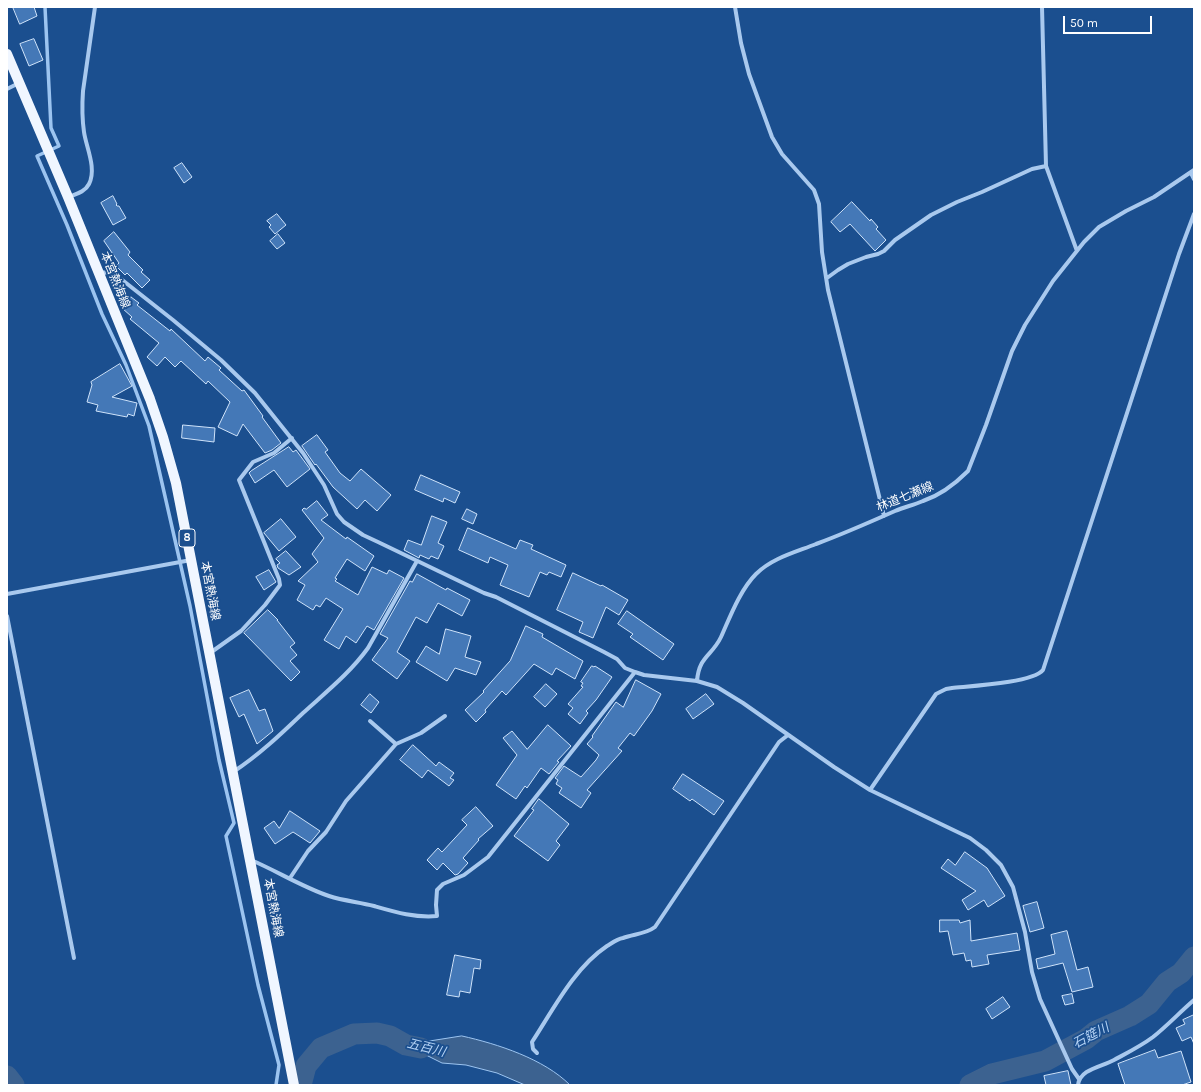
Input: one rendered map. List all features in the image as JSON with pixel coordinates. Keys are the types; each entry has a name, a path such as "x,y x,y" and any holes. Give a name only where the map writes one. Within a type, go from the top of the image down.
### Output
{"main road":[{"name":"本宮熱海線","path":"7,54 68,197 150,399 176,483 294,1085"}],"street":[{"path":"68,197 86,189 90,183 92,172 91,160 84,132 82,105 95,7"},
{"path":"735,7 741,43 749,74 772,137 782,154 814,190 817,198 820,213 822,252 828,290 884,516"},
{"path":"1042,7 1046,166 1064,220 1077,251"},
{"path":"7,89 19,83"},
{"path":"827,278 848,264 884,251 895,240 931,215 1032,169 1046,166"},
{"path":"1192,172 1194,179"},
{"name":"林道七瀬線","path":"697,681 700,666 720,638 734,608 756,575 774,562 924,501 947,490 968,471 1012,351 1025,325 1053,281 1091,235 1107,221 1154,197 1192,172"},
{"path":"870,790 936,694 946,689 1025,679 1038,675 1043,670 1179,254 1194,214"},
{"path":"98,272 109,273 121,279 221,360 255,393 292,438 324,485 337,514 344,522 363,535 520,609 617,659 625,668 644,675 697,681 717,687 730,694 870,790 970,838 986,850 1001,865 1013,886 1040,999 1072,1070 1080,1079"},
{"path":"209,654 241,631 265,605 280,585 279,579 240,480 253,462 274,454 292,438"},
{"path":"7,594 191,560"},
{"path":"233,772 250,761 271,744 332,688 359,660 368,648 417,561"},
{"path":"7,616 74,958"},
{"path":"251,860 312,889 346,901 372,906 399,914 426,917 437,916 437,890 443,884 464,875 488,857 635,672"},
{"path":"290,878 308,851 326,832 346,801 396,744 421,733 445,716"},
{"path":"370,721 396,744"},
{"path":"537,1053 533,1048 532,1042 577,973 609,945 621,938 649,932 655,927 779,742 788,735"},
{"path":"1078,1085 1080,1079 1087,1072 1116,1059 1153,1037 1194,1000"}],"water":[{"path":"462,1036 505,1048 534,1060 570,1085 525,1085 497,1073 466,1065 442,1063 420,1052 408,1050 395,1038 416,1043"}],"building":[{"path":"13,7 34,7 37,16 20,24"},
{"path":"34,39 43,60 29,66 20,44"},
{"path":"182,163 192,177 184,183 174,168"},
{"path":"113,196 117,204 116,205 119,206 126,218 113,225 101,203"},
{"path":"852,202 870,221 871,219 878,227 876,229 886,240 875,251 850,224 840,232 831,222"},
{"path":"277,214 286,225 275,234 269,227 271,225 267,221"},
{"path":"114,232 130,252 128,255 143,270 141,272 150,280 142,288 127,273 125,275 116,266 119,263 104,241"},
{"path":"278,234 285,243 277,249 270,241"},
{"path":"131,297 139,303 137,305 170,331 171,329 205,361 208,357 221,368 219,370 242,391 244,390 281,443 265,453 243,424 237,436 218,427 230,402 208,381 206,384 181,361 175,367 165,357 157,366 147,357 159,343 130,319 132,317 122,308"},
{"path":"120,364 132,386 112,397 137,403 134,416 128,414 127,417 96,411 98,405 87,402 92,385 91,382"},
{"path":"183,425 215,428 214,442 182,438"},
{"path":"317,435 328,450 325,452 340,473 350,481 361,469 391,495 377,511 365,500 357,509 333,487 316,464 315,465 302,446"},
{"path":"289,447 293,452 296,450 310,469 287,487 274,470 255,483 249,473"},
{"path":"421,475 460,492 455,503 444,498 443,502 415,490"},
{"path":"317,501 328,515 321,520 346,539 347,537 374,556 365,571 347,559 335,578 337,579 335,581 358,595 372,567 387,574 389,570 404,578 374,630 367,626 356,643 346,636 339,649 324,640 343,609 326,598 320,607 316,605 313,610 297,600 305,585 298,581 318,562 312,554 324,538 302,510 304,508 306,509"},
{"path":"467,509 477,514 473,524 462,519"},
{"path":"432,516 447,522 438,543 444,546 438,559 431,556 429,559 420,555 419,558 404,550 408,540 421,545"},
{"path":"281,519 296,537 279,551 264,533"},
{"path":"468,528 516,549 520,540 533,545 531,549 566,565 561,577 549,572 547,575 540,572 529,597 500,585 508,565 490,557 488,563 459,550"},
{"path":"286,551 301,567 289,575 278,568 277,565 280,563 276,559"},
{"path":"269,570 276,582 264,590 256,577"},
{"path":"573,573 601,586 602,585 628,600 619,615 606,607 593,638 579,632 583,622 557,610"},
{"path":"417,574 446,590 447,588 470,600 462,616 438,603 427,623 416,617 397,652 410,661 397,679 372,660 388,638 380,634 410,581 412,582"},
{"path":"268,610 278,620 295,643 290,647 297,655 290,661 300,672 291,681 244,633"},
{"path":"627,611 674,644 663,660 630,637 633,634 618,624"},
{"path":"526,626 543,634 542,637 583,661 575,679 556,668 552,675 534,664 506,695 502,691 485,710 486,712 476,722 465,710 484,692 483,691 510,661"},
{"path":"446,629 471,636 465,657 481,662 476,675 455,668 447,681 416,662 426,646 439,654"},
{"path":"592,666 595,666 612,677 596,700 586,711 588,713 580,724 568,714 573,708 568,704 583,687 581,686 583,683 581,682"},
{"path":"636,680 661,694 652,711 634,736 630,733 618,748 622,751 587,790 591,793 581,808 559,793 562,788 556,784 558,780 555,778 564,766 581,777 596,760 599,755 587,744 616,702 623,707"},
{"path":"546,684 557,694 545,707 534,697"},
{"path":"249,690 259,711 265,709 273,731 257,744 244,714 239,717 230,698"},
{"path":"370,694 379,702 371,713 361,705"},
{"path":"706,694 714,704 693,719 686,709"},
{"path":"548,725 571,746 557,761 559,762 549,774 541,768 527,788 525,786 516,799 496,785 517,755 503,738 512,731 527,749"},
{"path":"413,745 436,766 439,762 454,773 450,778 454,780 449,786 428,770 422,778 400,760"},
{"path":"683,774 724,801 714,815 692,799 690,801 673,789"},
{"path":"539,799 569,824 556,841 560,845 548,861 514,836 534,810 532,809"},
{"path":"476,807 493,826 478,839 479,840 463,858 468,863 458,874 455,875 443,863 437,870 427,860 438,848 442,852 467,825 462,820"},
{"path":"290,811 320,831 310,843 293,832 275,844 264,828 274,821 279,828"},
{"path":"965,852 987,868 1005,896 988,907 984,900 968,910 962,900 976,891 941,868 948,859 955,865"},
{"path":"1037,902 1044,928 1030,932 1023,906"},
{"path":"940,920 959,920 960,923 970,920 971,941 1017,933 1020,950 987,955 989,964 972,967 971,960 966,961 964,953 953,955 948,931 940,932"},
{"path":"1067,931 1077,970 1088,967 1093,987 1072,992 1063,963 1038,969 1036,959 1055,954 1051,935"},
{"path":"455,955 481,960 480,969 474,968 470,993 460,991 459,997 447,995"},
{"path":"1072,994 1074,1003 1065,1005 1062,996"},
{"path":"1003,997 1010,1007 992,1019 986,1009"},
{"path":"1194,1015 1194,1044 1191,1037 1182,1041 1176,1028 1185,1024 1183,1020"},
{"path":"1155,1050 1158,1058 1181,1051 1191,1082 1182,1085 1125,1085 1118,1064"},
{"path":"1068,1071 1071,1085 1046,1085 1044,1076"}],"waterway":[{"path":"45,7 51,128 59,146 37,156 67,225 102,314 126,365 149,426 190,606 219,760 234,823 226,836 258,985 279,1065 276,1085"},
{"name":"石筵川","path":"970,1085 992,1074 1045,1061 1086,1039 1096,1031 1130,1016 1149,1004 1167,982 1181,973 1194,957"},
{"name":"五百川","path":"301,1085 306,1066 321,1048 354,1034 377,1033 390,1036 406,1045 421,1048"},
{"name":"五百川","path":"7,1076 14,1085"}]}
